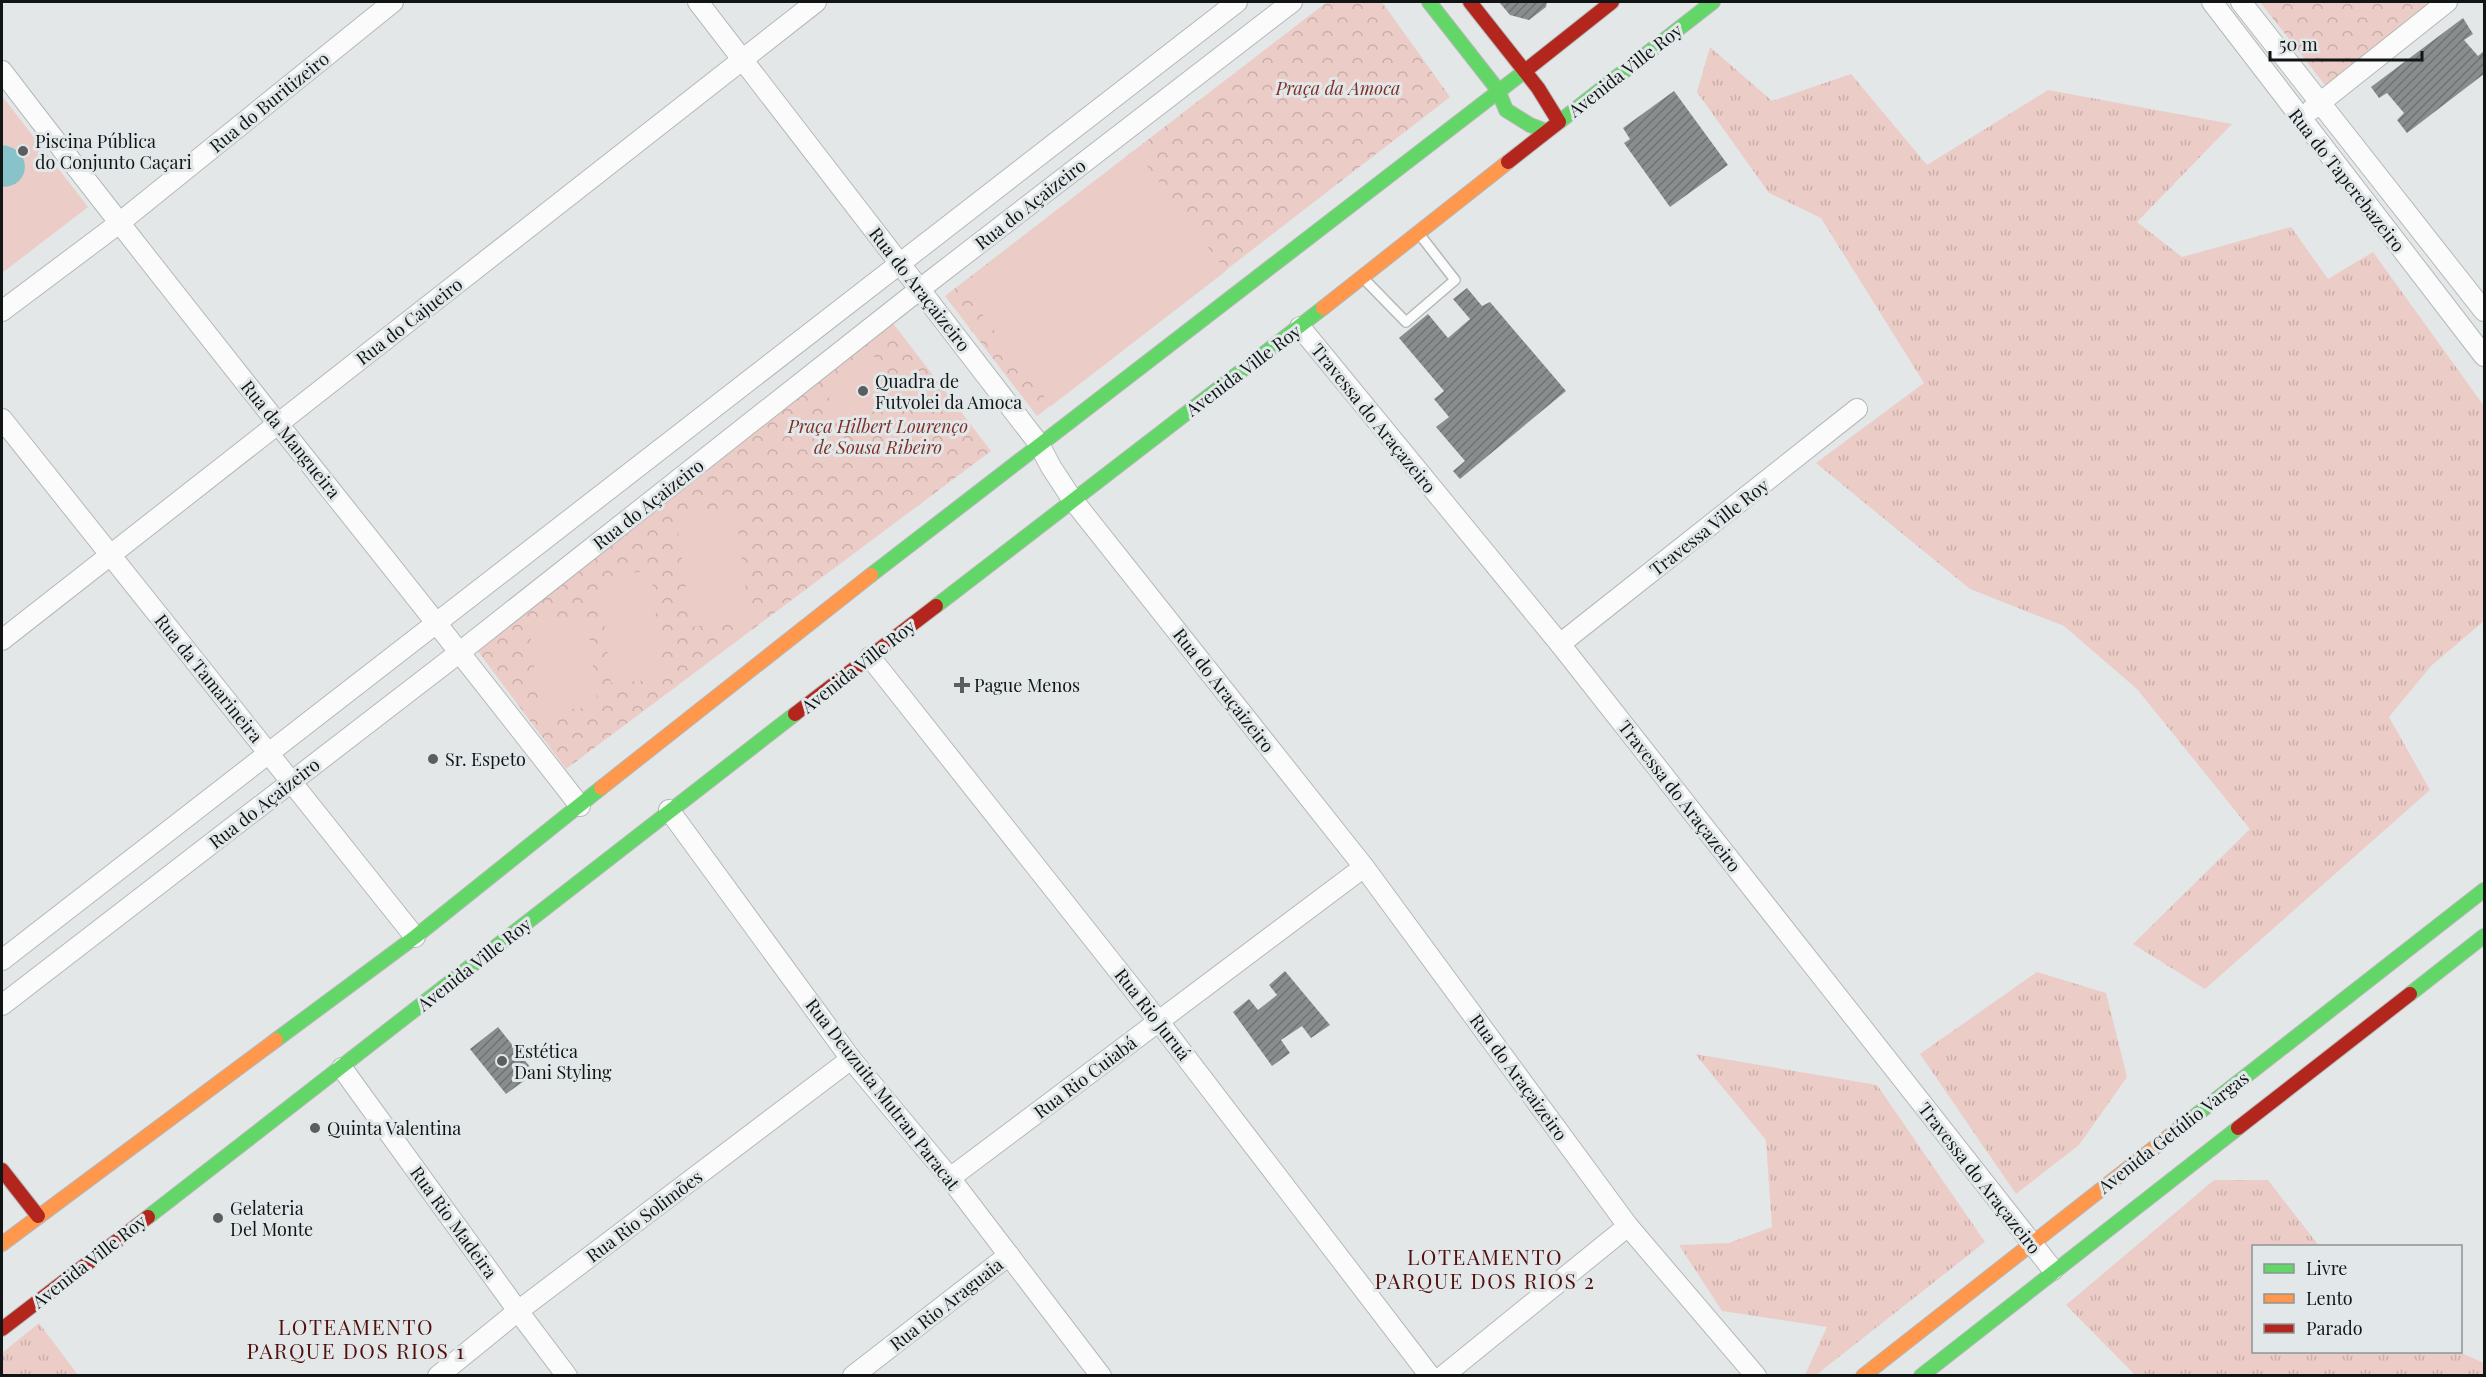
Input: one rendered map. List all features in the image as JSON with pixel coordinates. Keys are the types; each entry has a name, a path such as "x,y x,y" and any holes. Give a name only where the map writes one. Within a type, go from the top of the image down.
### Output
{"main road":[{"path":"1429,2 1498,90 1506,110 1530,125 1546,131"},
{"path":"1470,2 1525,71 1550,106 1558,122"},
{"path":"2,1244 415,937 704,706 1039,444 1612,2"},
{"name":"Avenida Ville Roy","path":"2,1329 342,1068 669,810 1072,499 1300,327 1546,131 1713,2"},
{"name":"Avenida Getúlio Vargas","path":"1863,1376 2031,1242 2484,890"},
{"name":"Avenida Getúlio Vargas","path":"1921,1376 2484,936"},
{"path":"2,1170 38,1216"}],"street":[{"name":"Rua do Buritizeiro","path":"2,311 118,224 393,2"},
{"name":"Rua do Araçaizeiro","path":"698,2 1039,444 1072,499 1364,867 1628,1226 1756,1376"},
{"name":"Rua do Cajueiro","path":"2,640 816,2"},
{"name":"Rua do Açaizeiro","path":"2,960 1237,2"},
{"name":"Rua do Açaizeiro","path":"2,1005 460,652 920,289 1292,2"},
{"name":"Rua do Taperebazeiro","path":"2212,2 2484,356"},
{"name":"Rua do Taperebazeiro","path":"2241,2 2484,311"},
{"path":"2299,118 2447,2"},
{"name":"Rua da Mangueira","path":"2,71 118,224 280,424 580,806"},
{"name":"Travessa do Araçazeiro","path":"1300,327 1560,644 2054,1270"},
{"name":"Travessa Ville Roy","path":"1560,644 1857,409"},
{"name":"Rua da Tamarineira","path":"2,419 415,937"},
{"name":"Rua Rio Juruá","path":"870,657 1159,1022 1430,1376"},
{"name":"Rua Deuzuita Mutran Paracat","path":"669,810 851,1059 950,1179 1101,1376"},
{"name":"Rua Rio Cuiabá","path":"950,1179 1364,867"},
{"name":"Rua Rio Solimões","path":"438,1376 518,1311 851,1059"},
{"name":"Rua Rio Madeira","path":"342,1068 567,1376"},
{"path":"1443,1376 1628,1226"},
{"name":"Rua Rio Araguaia","path":"853,1376 1009,1255"}],"lane":[{"path":"1362,277 1406,322 1455,280 1419,233"}],"green space":[{"name":"Praça da Amoca","path":"1327,2 1382,2 1450,97 1037,416 945,296"},
{"path":"2260,2 2432,2 2325,85"},
{"path":"1710,47 1772,101 1851,74 1927,165 2048,90 2232,124 2137,222 2182,257 2291,227 2328,279 2373,252 2484,406 2484,621 2431,666 2389,717 2430,790 2205,989 2133,944 2250,829 2137,689 2064,626 1970,589 1816,463 1924,383 1821,218 1769,193 1697,92"},
{"name":"Piscina Pública do Conjunto Caçari","path":"2,96 88,207 2,273"},
{"path":"1135,150 1226,271 1051,406 961,286"},
{"name":"Praça Hilbert Lourenço de Sousa Ribeiro","path":"892,322 991,451 566,769 477,650"},
{"name":"Quadra de Futvolei da Amoca","path":"873,355 901,389 851,427 825,393"},
{"path":"735,508 750,620 691,627 676,515"},
{"path":"651,570 663,679 611,683 599,578"},
{"path":"587,619 598,706 540,713 529,625"},
{"path":"2037,972 2106,993 2127,1077 2079,1145 2016,1194 1920,1054"},
{"path":"1695,1054 1877,1085 1985,1242 1816,1375 1805,1375 1827,1327 1722,1311 1679,1245 1729,1243 1772,1227 1766,1140"},
{"path":"2214,1180 2268,1180 2318,1245 2252,1245 2252,1353 2461,1353 2484,1363 2484,1375 2135,1375 2066,1305"},
{"path":"39,1323 78,1375 2,1375 2,1353"}],"water":[{"path":"2,145 19,153 24,160 25,167 19,181 2,187"}],"building":[{"path":"1499,2 1547,2 1546,7 1529,20 1510,15"},
{"path":"2463,18 2473,34 2464,40 2478,56 2484,51 2484,74 2407,133 2397,120 2404,113 2387,93 2379,98 2371,87"},
{"path":"1674,91 1728,165 1670,207 1624,143 1630,139 1623,128"},
{"path":"1467,288 1482,306 1490,302 1566,391 1460,479 1453,471 1465,461 1436,427 1449,417 1434,399 1444,391 1399,338 1428,314 1448,338 1470,319 1453,299"},
{"path":"1285,971 1330,1025 1311,1038 1302,1026 1281,1040 1290,1053 1272,1066 1233,1012 1249,999 1258,1010 1277,995 1269,985"},
{"name":"Estética Dani Styling","path":"498,1027 535,1073 506,1094 470,1049"}],"traffic: fast":[{"path":"1429,2 1498,90 1506,110 1530,125 1546,131"},
{"path":"1559,122 1713,2"},
{"path":"871,575 1525,71"},
{"path":"936,606 1323,308"},
{"path":"148,1217 795,714"},
{"path":"276,1040 415,937 601,788"},
{"path":"2191,1119 2484,890"},
{"path":"2410,994 2484,936"},
{"path":"1921,1376 2238,1128"}],"traffic: slow":[{"path":"1323,308 1508,162"},
{"path":"601,788 871,575"},
{"path":"2,1244 276,1040"},
{"path":"1863,1376 2191,1119"}],"traffic: jam":[{"path":"1470,2 1538,88 1559,122 1508,162"},
{"path":"1525,71 1612,2"},
{"path":"795,714 936,606"},
{"path":"2238,1128 2410,994"},
{"path":"2,1170 38,1216"},
{"path":"2,1329 148,1217"}],"place":[{"name":"Piscina Pública do Conjunto Caçari","path":"23,151"},
{"name":"Quadra de Futvolei da Amoca","path":"863,391"},
{"name":"Pague Menos","path":"962,685"},
{"name":"Sr. Espeto","path":"433,759"},
{"name":"Estética Dani Styling","path":"502,1061"},
{"name":"Quinta Valentina","path":"315,1128"},
{"name":"Gelateria Del Monte","path":"218,1218"}],"district":[{"name":"LOTEAMENTO PARQUE DOS RIOS 2","path":"1485,1268"},
{"name":"LOTEAMENTO PARQUE DOS RIOS 1","path":"356,1338"}]}
